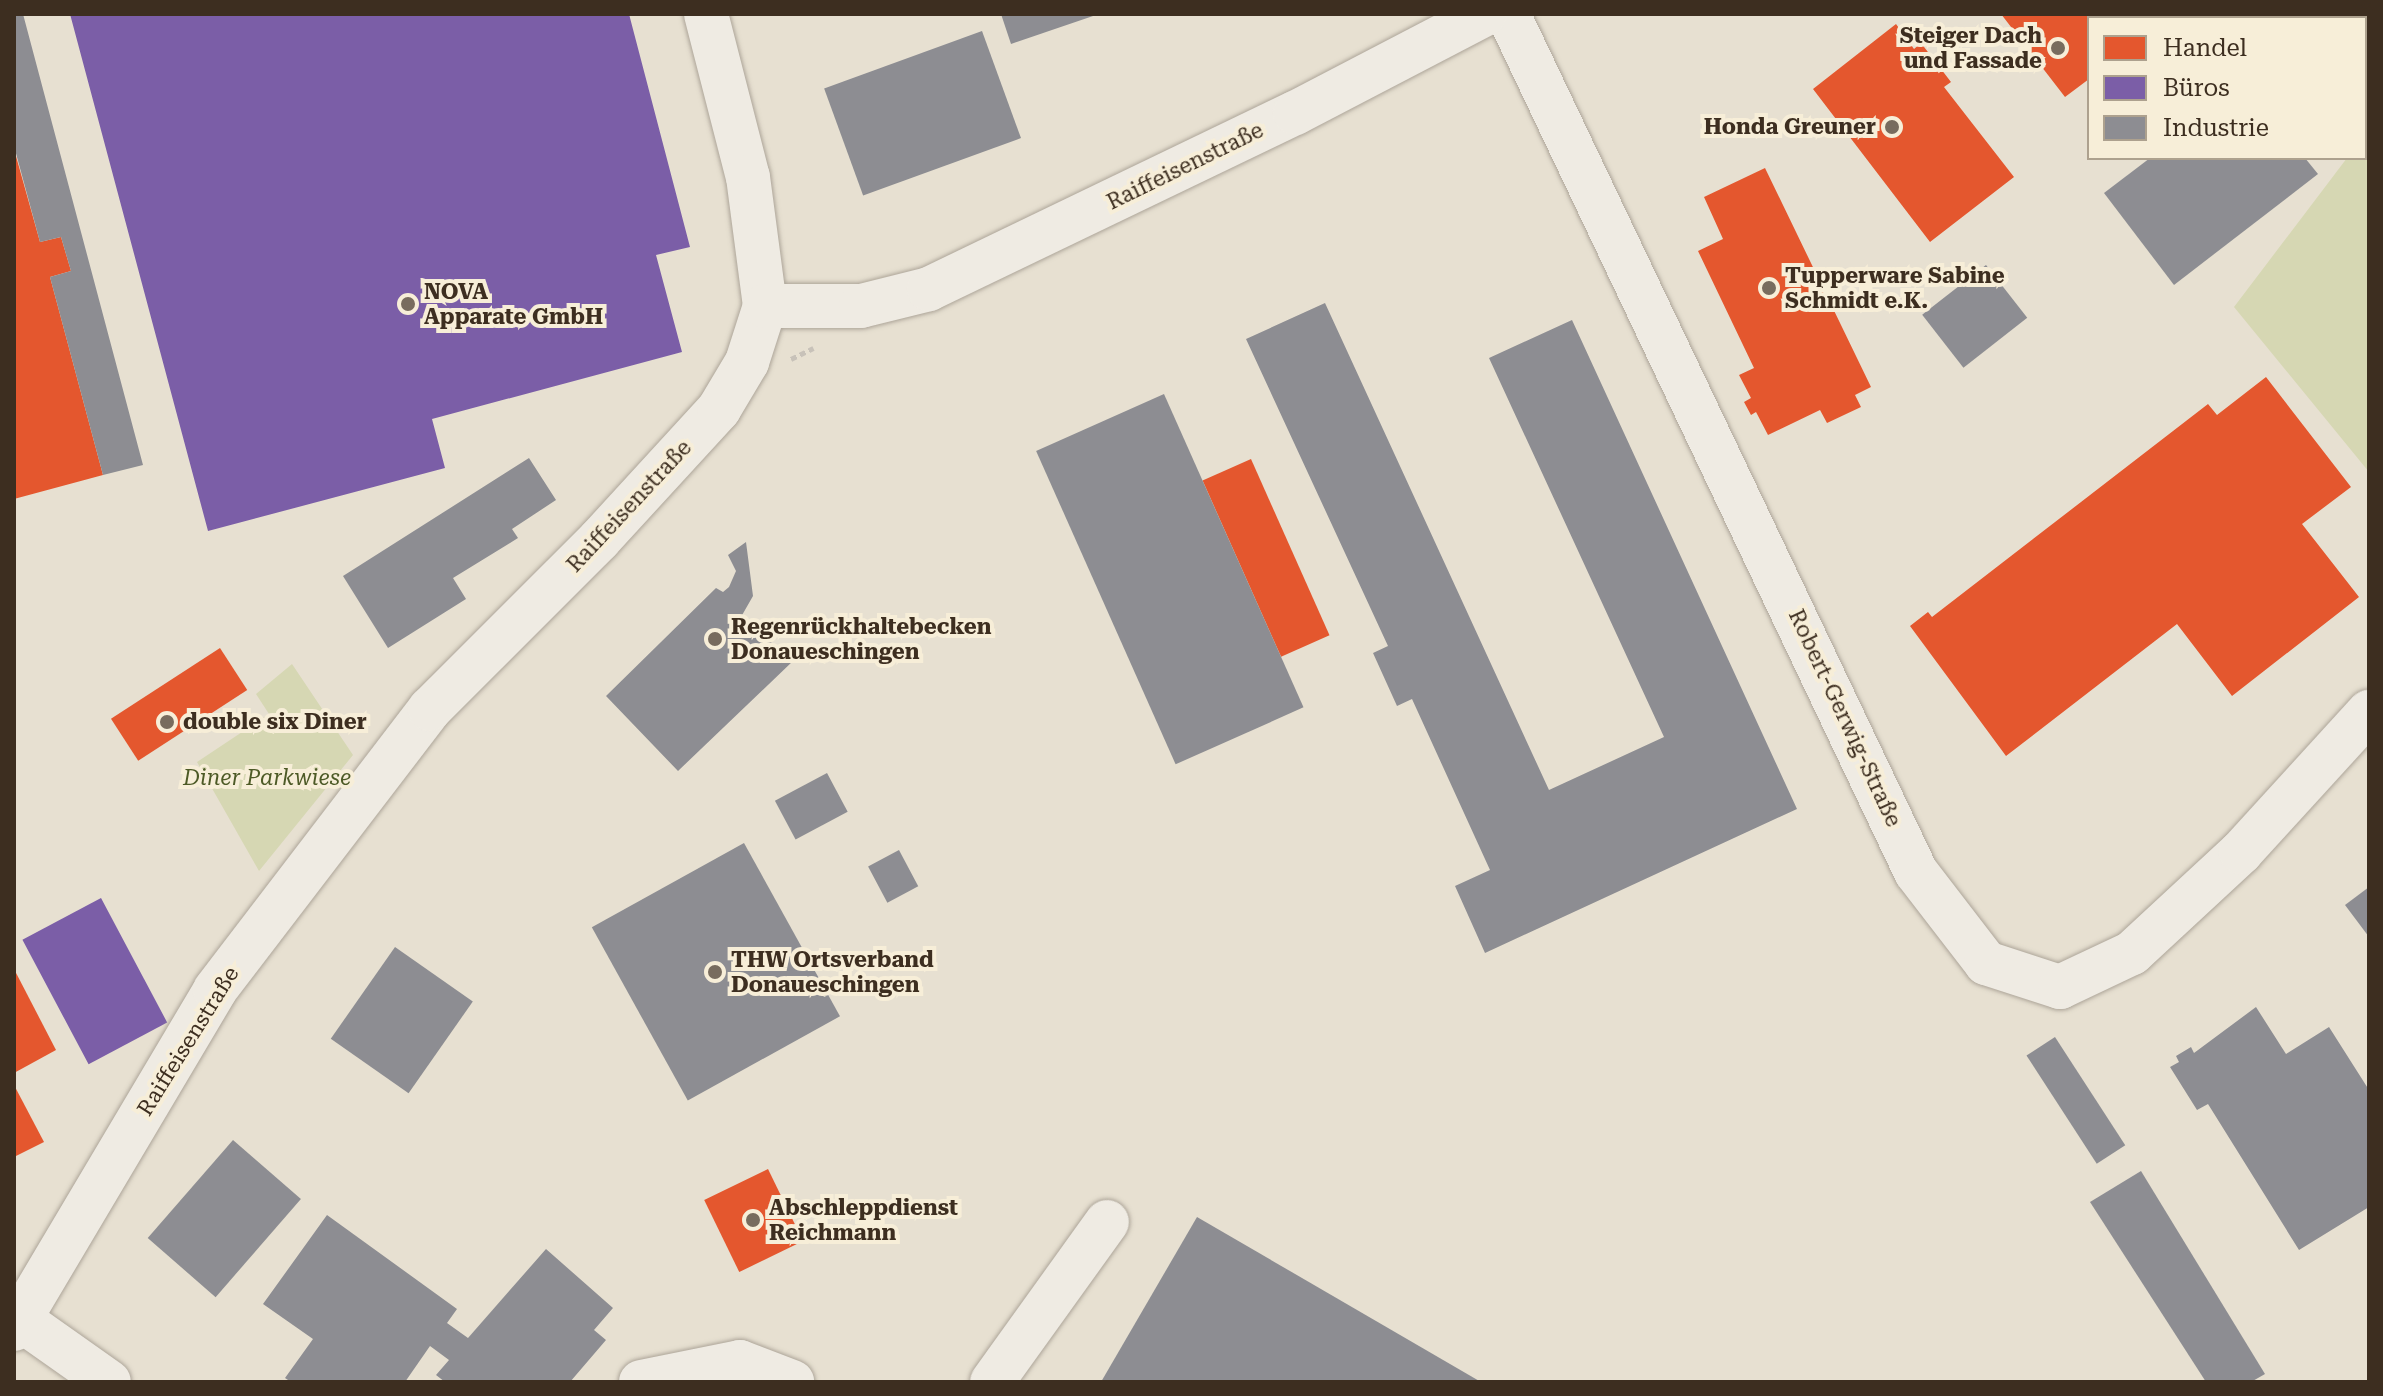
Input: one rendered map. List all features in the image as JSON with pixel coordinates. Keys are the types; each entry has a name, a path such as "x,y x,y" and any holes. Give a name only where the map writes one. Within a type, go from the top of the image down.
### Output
{"street":[{"path":"706,14 748,177 765,306"},
{"name":"Raiffeisenstraße","path":"16,1322 215,990 430,709 599,540 719,409 747,362 765,306 861,306 929,289 1295,113 1485,14"},
{"name":"Robert-Gerwig-Straße","path":"1508,14 1916,872 1986,963 2060,987 2132,953 2241,852 2369,712"},
{"path":"992,1382 1107,1222"},
{"path":"16,1322 109,1382"},
{"path":"641,1382 740,1362 792,1382"}],"path":[{"path":"780,364 825,345"}],"green space":[{"path":"2369,130 2369,472 2234,307 2345,160 2367,160"},
{"name":"Diner Parkwiese","path":"292,664 353,755 259,871 197,762 269,714 256,694"}],"building: Handel":[{"name":"Steiger Dach und Fassade","path":"2001,14 2115,14 2116,16 2087,16 2087,80 2065,97"},
{"path":"1896,24 1914,49 1921,43 1951,82 1944,87 2014,177 1930,242 1813,89"},
{"path":"14,149 40,242 61,237 71,271 50,277 103,475 14,499"},
{"name":"Tupperware Sabine Schmidt e.K.","path":"1765,168 1871,387 1855,395 1861,407 1827,423 1820,410 1768,435 1756,412 1751,415 1744,402 1751,398 1739,375 1754,368 1698,251 1723,239 1704,197"},
{"path":"2266,377 2351,487 2302,524 2359,597 2232,696 2177,624 2006,756 1910,626 1928,612 1932,617 2208,404 2217,415"},
{"path":"1251,459 1330,635 1281,657 1203,481"},
{"path":"220,648 247,690 138,761 111,719"},
{"path":"14,969 56,1050 14,1073"},
{"path":"14,1085 44,1142 14,1157"},
{"name":"Abschleppdienst Reichmann","path":"768,1169 803,1241 739,1272 704,1200"}],"building: Büros":[{"name":"NOVA Apparate GmbH","path":"70,14 629,14 690,247 656,255 682,352 432,419 445,468 208,531"},
{"path":"101,898 167,1022 89,1064 22,940"}],"building: Industrie":[{"path":"14,14 23,14 143,465 103,475 50,277 71,271 61,237 40,242 14,146"},
{"path":"1001,14 1096,14 1096,15 1011,44"},
{"path":"982,31 1021,138 863,196 824,88"},
{"path":"2147,160 2307,160 2318,174 2174,285 2104,193"},
{"path":"1986,265 2027,318 1963,368 1922,315"},
{"path":"1325,303 1549,790 1664,737 1489,358 1572,320 1797,809 1485,953 1455,886 1490,870 1412,699 1397,706 1373,653 1388,646 1246,339"},
{"path":"1164,394 1304,707 1176,764 1036,451"},
{"path":"529,458 556,500 512,529 518,538 453,578 466,599 388,648 343,576"},
{"name":"Regenrückhaltebecken Donaueschingen","path":"746,542 753,596 741,617 793,661 678,771 606,696 716,588 723,592 729,587 736,571 728,555"},
{"path":"827,773 848,812 796,840 775,801"},
{"name":"THW Ortsverband Donaueschingen","path":"744,843 840,1016 688,1101 592,927"},
{"path":"899,850 918,886 887,903 868,866"},
{"path":"2369,887 2369,937 2345,905"},
{"path":"395,947 473,1001 409,1093 331,1039"},
{"path":"2256,1007 2286,1054 2329,1027 2369,1090 2369,1207 2299,1250 2208,1104 2197,1110 2170,1067 2179,1062 2176,1056 2191,1047 2194,1053"},
{"path":"2055,1037 2125,1145 2097,1164 2026,1056"},
{"path":"233,1140 301,1199 216,1297 148,1238"},
{"path":"2141,1171 2265,1374 2251,1382 2206,1382 2090,1202"},
{"path":"327,1215 457,1309 447,1323 468,1338 546,1249 613,1308 594,1330 606,1340 570,1382 445,1382 436,1375 449,1360 430,1346 405,1382 291,1382 285,1378 313,1339 263,1304"},
{"path":"1197,1217 1481,1382 1101,1382"}],"place":[{"name":"Steiger Dach und Fassade","path":"2058,48"},
{"name":"Honda Greuner","path":"1892,127"},
{"name":"Tupperware Sabine Schmidt e.K.","path":"1769,288"},
{"name":"NOVA Apparate GmbH","path":"408,304"},
{"name":"Regenrückhaltebecken Donaueschingen","path":"715,639"},
{"name":"double six Diner","path":"167,722"},
{"name":"THW Ortsverband Donaueschingen","path":"715,972"},
{"name":"Abschleppdienst Reichmann","path":"753,1220"}]}
